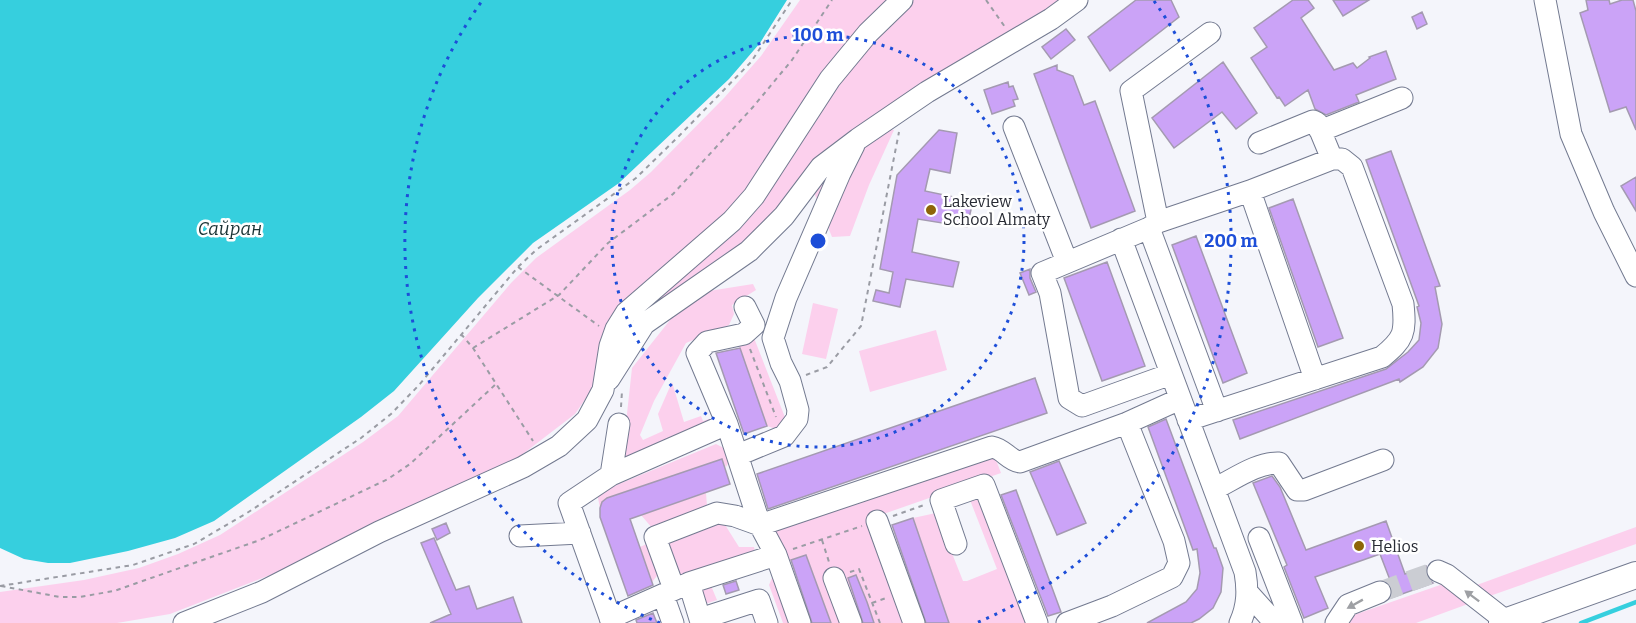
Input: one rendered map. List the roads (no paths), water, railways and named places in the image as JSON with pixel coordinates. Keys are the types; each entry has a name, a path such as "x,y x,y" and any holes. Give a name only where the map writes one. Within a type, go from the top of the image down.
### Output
{"main road":[{"path":"1504,622 1636,575"}],"street":[{"path":"603,390 610,346 626,313 732,220 754,196 784,147 831,79 868,33 902,0"},
{"path":"184,623 262,592 380,532 523,467 559,446 587,420 626,350 644,324 749,251 783,216 821,167 927,92 1051,19 1077,0"},
{"path":"1545,0 1571,134 1604,212 1636,276"},
{"path":"1210,33 1131,91 1154,225 1217,411"},
{"path":"1320,131 1402,98"},
{"path":"1259,143 1313,121 1317,123 1332,159"},
{"path":"1014,127 1067,262"},
{"path":"738,455 784,436 798,418 790,381 780,363 773,338 786,298 840,173 858,139"},
{"path":"1171,374 1082,406 1069,398 1050,293 1042,273 1154,225 1332,159 1342,159 1352,167 1403,304 1405,324 1398,344 1382,357 1188,420"},
{"path":"1250,191 1315,379"},
{"path":"1121,239 1245,572 1248,593 1245,613 1240,623"},
{"path":"745,307 754,325 744,334 707,342 697,352 727,424 760,525 776,555 800,623"},
{"path":"767,623 759,600 700,619 675,589 655,537 717,513 735,516 760,525 993,447 1000,449 1011,461 1020,462 1127,423 1180,399"},
{"path":"1067,623 1112,606 1172,577 1179,563 1174,541 1127,423"},
{"path":"611,474 620,424"},
{"path":"727,424 611,474 569,503 611,621 675,589 776,555"},
{"path":"1214,489 1257,467 1279,463 1297,490 1304,490 1383,460"},
{"path":"956,544 941,500 984,484 1037,623"},
{"path":"877,521 914,623"},
{"path":"520,537 580,533"},
{"path":"1259,538 1292,623"},
{"path":"1437,571 1447,575 1504,622"},
{"path":"834,578 851,623"},
{"path":"673,623 675,589"},
{"path":"1336,623 1348,605 1380,592"},
{"path":"1248,593 1275,623"}],"water":[{"name":"Сайран","path":"0,0 787,0 760,43 729,79 619,183 533,243 478,298 394,391 361,417 214,521 175,538 128,551 70,563 48,563 24,559 0,548"}],"waterway":[{"path":"1581,623 1636,602"}],"tunnel":[{"path":"1380,592 1438,571"}],"place":[{"name":"Lakeview School Almaty","path":"931,210"},
{"name":"Helios","path":"1359,546"}]}
